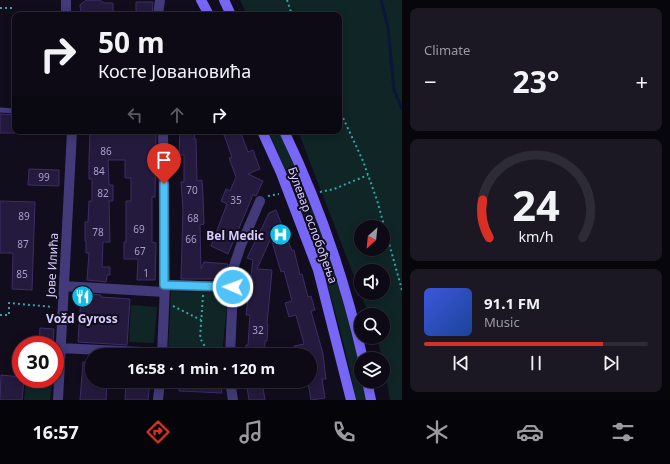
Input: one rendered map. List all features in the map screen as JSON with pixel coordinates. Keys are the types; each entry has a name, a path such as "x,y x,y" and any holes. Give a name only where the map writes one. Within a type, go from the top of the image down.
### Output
{"main road":[{"path":"201,0 207,12"},
{"path":"224,0 230,12"},
{"name":"Булевар ослобођења","path":"263,134 281,173 318,270 351,400"},
{"name":"Булевар ослобођења","path":"285,134 316,203 338,264 361,352"},
{"path":"368,388 371,400"}],"street":[{"path":"66,0 66,12"},
{"path":"158,12 160,0"},
{"name":"Јове Илића","path":"61,336 72,134"},
{"path":"162,348 164,293 163,134"},
{"path":"230,348 233,287 237,256 260,201"},
{"path":"64,286 164,293 203,286 233,287"},
{"path":"64,348 85,349"},
{"name":"Јове Илића","path":"58,388 58,400"},
{"path":"158,400 159,388"},
{"path":"231,388 233,400"}],"lane":[{"path":"0,110 12,111"}],"path":[{"path":"287,0 291,12"},
{"path":"0,8 13,8"},
{"path":"342,116 368,175 402,290"},
{"path":"318,193 334,189 368,175"},
{"path":"273,195 278,194"},
{"path":"203,286 200,338 206,348"},
{"path":"164,293 201,320"},
{"path":"0,315 9,315 9,303 62,307"}],"green space":[{"path":"240,0 402,0 402,400 390,400 388,388 390,388 390,352 380,352 379,344 390,344 390,308 366,308 363,300 390,300 390,264 354,264 354,276 299,134 342,134 342,12 246,12"},
{"path":"269,134 280,134 325,239 354,337 354,344 356,344 358,352 354,352 354,388 365,388 367,400 356,400 349,365 331,297 309,229"},
{"path":"171,291 228,293 223,348 168,348"},
{"path":"131,305 157,307 154,343 129,342"},
{"path":"25,388 51,388 50,400 24,400"}],"building":[{"path":"86,0 99,0 105,3 113,3 113,12 81,12 80,5"},
{"path":"136,2 153,2 152,12 136,12"},
{"path":"0,114 12,115 12,133 0,133"},
{"path":"90,134 156,134 155,197 152,197 152,242 156,243 155,280 137,280 138,259 124,259 124,242 126,242 126,201 131,201 131,178 125,178 125,160 108,160 109,185 113,185 113,201 109,201 110,242 103,242 102,267 110,267 110,275 107,275 106,282 87,280 89,253 86,253 85,222 88,222 89,201 92,201 92,179 89,179"},
{"path":"180,134 195,134 197,181 202,180 203,195 204,224 200,225 201,269 204,262 228,264 227,279 181,279 183,209 181,182 184,182 184,155 179,155"},
{"path":"241,134 248,152 253,150 260,169 248,174 263,181 256,196 253,195 228,254 211,246 227,204 221,201 226,189 230,191 236,177 229,158 232,157 224,135"},
{"path":"29,169 59,170 59,186 28,185"},
{"path":"0,201 35,202 32,290 12,289 13,253 0,253"},
{"path":"276,210 292,251 294,250 300,275 302,274 308,297 311,296 315,310 311,311 323,354 326,379 322,379 325,398 311,400 309,388 317,388 317,348 295,348 294,346 304,344 296,315 289,317 285,303 292,301 284,271 281,272 271,238 257,269 272,270 267,341 265,341 264,348 246,348 246,345 248,345 250,315 246,315 253,260 247,258 269,213"},
{"path":"92,294 101,295 101,297 130,299 127,345 78,342 81,295 92,296"},
{"path":"40,328 54,329 54,336 40,336"},
{"path":"83,362 85,362 85,388 107,388 106,400 80,400"},
{"path":"1,375 12,376 12,388 23,388 22,400 0,400"},
{"path":"126,388 149,388 148,400 125,400"},
{"path":"179,388 221,388 222,393 179,391"},
{"path":"247,388 263,388 265,400 249,400"}],"waterway":[{"path":"381,0 388,27 394,90 402,109"}],"place":[{"name":"Bel Medic","path":"280,235"},
{"name":"Vožd Gyross","path":"82,297"}],"route":[{"path":"164,184 164,285 233,287"}]}
